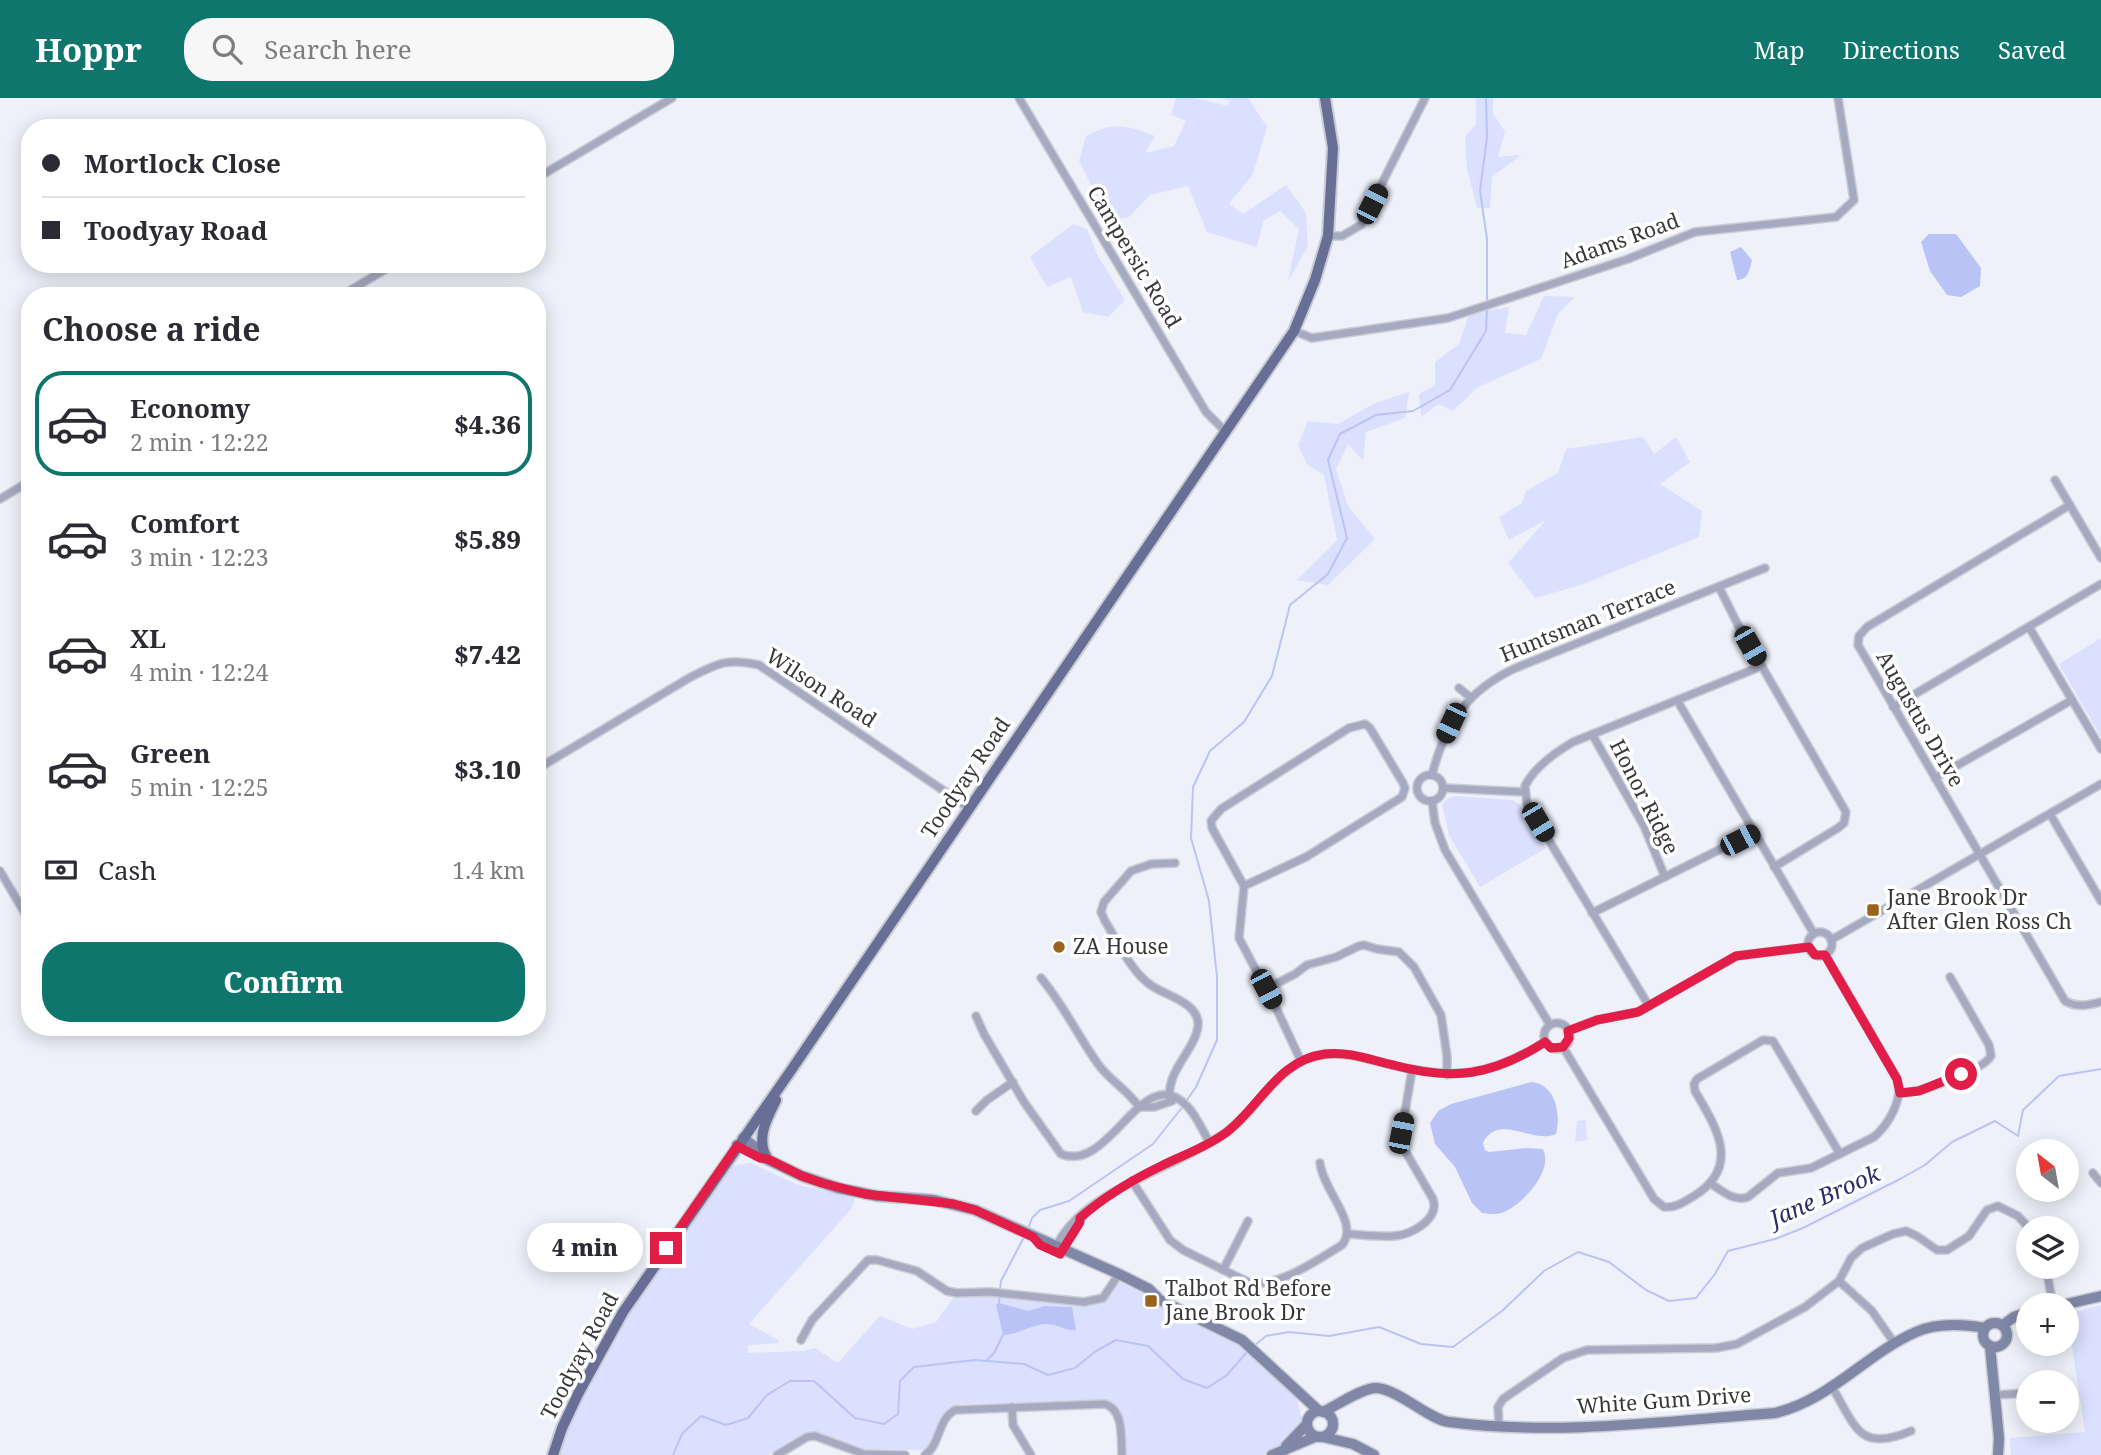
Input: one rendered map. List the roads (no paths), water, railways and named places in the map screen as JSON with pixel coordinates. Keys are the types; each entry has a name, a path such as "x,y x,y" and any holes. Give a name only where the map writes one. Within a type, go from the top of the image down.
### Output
{"main road":[{"name":"Toodyay Road","path":"553,1455 578,1394 623,1312 792,1069 1224,430 1294,331 1315,280 1328,236 1333,148 1325,98"},
{"path":"766,1156 762,1144 764,1125 792,1069"}],"street":[{"path":"546,173 672,98"},
{"name":"Campersic Road","path":"1019,98 1206,412 1224,430"},
{"path":"1328,236 1342,236 1361,225 1425,98"},
{"name":"Adams Road","path":"1294,331 1312,338 1448,318 1628,259 1695,232 1836,217 1854,200 1838,98"},
{"path":"356,287 379,273"},
{"path":"2055,480 2101,558"},
{"path":"0,499 21,486"},
{"name":"Augustus Drive","path":"2070,506 1861,632 1858,645 2065,1001 2083,1006 2101,1002"},
{"name":"Huntsman Terrace","path":"1433,775 1442,741 1451,723 1471,698 1495,678 1765,568"},
{"path":"1893,707 2101,584"},
{"path":"1719,587 1843,805 1846,817 1838,828 1773,867"},
{"path":"2029,627 2101,749"},
{"name":"Wilson Road","path":"546,764 689,678 713,665 735,660 759,665 969,808"},
{"path":"1649,1006 1527,804 1524,792 1528,780 1573,742 1762,666"},
{"path":"1459,688 1471,698"},
{"path":"1677,700 1814,934"},
{"path":"1935,778 2072,700"},
{"path":"1244,886 1306,857 1402,797 1405,788 1403,783 1370,728 1364,724 1349,728 1214,815 1212,828 1244,886 1239,937 1301,1061"},
{"name":"Honor Ridge","path":"1592,734 1644,825 1665,877"},
{"path":"1433,775 1440,779 1443,788 1441,796 1432,802 1421,798 1417,787 1423,777 1433,775"},
{"path":"1831,940 2101,785"},
{"path":"1443,788 1524,792"},
{"path":"1432,802 1435,823 1445,849 1550,1025"},
{"path":"2050,814 2101,901"},
{"path":"1592,913 1753,833"},
{"path":"1169,1098 1174,1073 1197,1031 1196,1015 1189,1007 1149,985 1139,975 1101,912 1104,902 1130,871 1161,863 1175,863"},
{"path":"0,871 21,907"},
{"path":"1824,933 1831,940 1830,950 1825,955 1815,955 1809,947 1809,940 1814,934 1824,933"},
{"path":"1266,989 1307,965 1345,954 1359,946 1399,952 1414,967 1441,1015 1447,1075"},
{"path":"1568,1031 1586,1023 1630,1014 1649,1006 1736,956 1809,947"},
{"path":"1710,1183 1733,1198 1743,1199 1778,1173 1805,1170 1878,1134 1897,1102 1900,1093 1897,1079 1825,955"},
{"path":"1900,1093 1919,1091 1982,1066 1991,1056 1989,1045 1950,977"},
{"path":"1041,978 1059,1000 1097,1063 1128,1092 1139,1107"},
{"path":"976,1016 1056,1150 1066,1156 1076,1156 1095,1149 1152,1097 1180,1100 1189,1108 1210,1143"},
{"path":"1550,1025 1558,1024 1568,1031 1569,1038 1563,1047"},
{"path":"1550,1025 1544,1035 1545,1042 1551,1048 1563,1047"},
{"path":"1563,1047 1654,1199 1664,1208 1679,1205 1710,1183 1721,1157 1720,1138 1695,1091 1694,1084 1697,1079 1763,1040 1773,1041 1840,1154"},
{"path":"1058,1250 1080,1222 1080,1218 1103,1199 1132,1181 1210,1143 1236,1124 1278,1077 1301,1061 1325,1054 1350,1054 1412,1070 1461,1075 1487,1070 1545,1042"},
{"path":"1349,1234 1399,1236 1429,1220 1435,1210 1433,1199 1400,1142 1412,1070"},
{"path":"976,1111 1013,1082"},
{"path":"740,1142 802,1176 838,1188 877,1196 954,1204 975,1210 1033,1237 1040,1245 1058,1250 1149,1289 1157,1297 1221,1328 1252,1348 1321,1412 1329,1416 1332,1425 1353,1444 1374,1455"},
{"path":"1132,1181 1170,1240 1183,1250 1248,1282 1266,1284 1298,1270 1342,1245 1349,1234 1346,1220 1326,1187 1320,1163"},
{"path":"2093,1174 2101,1183"},
{"path":"1499,1426 1497,1413 1500,1403 1569,1354 1587,1350 1716,1348 1737,1344 1805,1307 1839,1281 1854,1253 1899,1232 1912,1233 1937,1250 1948,1250 1969,1236 1987,1210 1998,1206 2018,1216"},
{"path":"1223,1270 1248,1221"},
{"path":"801,1340 811,1320 868,1260 921,1272 952,1292 999,1293 1091,1302 1103,1298 1117,1277"},
{"path":"1839,1281 1872,1311 1895,1344"},
{"path":"2079,1301 2101,1296"},
{"path":"1993,1347 2006,1341 2005,1329 2016,1320"},
{"name":"White Gum Drive","path":"1321,1412 1363,1391 1377,1388 1415,1404 1444,1422 1499,1426 1606,1426 1775,1413 1800,1406 1917,1331 1949,1324 1969,1326 1984,1332 1994,1322 2005,1329"},
{"path":"1984,1332 1993,1347 1998,1455"},
{"path":"1294,1386 1305,1409 1309,1432 1319,1437 1353,1444"},
{"path":"1832,1387 1866,1438 1891,1439 1911,1432"},
{"path":"1995,1395 2016,1394"},
{"path":"1283,1448 1319,1437 1332,1425 1349,1400"},
{"path":"929,1454 943,1420 955,1409 1110,1405 1119,1416 1122,1455"},
{"path":"1012,1408 1013,1425 1031,1455"},
{"path":"1272,1455 1283,1448 1312,1414 1321,1412"},
{"path":"1992,1455 1997,1431"},
{"path":"777,1455 807,1437 815,1436 864,1454 905,1455"}],"water":[{"path":"1929,234 1956,234 1981,268 1980,286 1961,297 1947,295 1930,271 1921,242"},
{"path":"1741,247 1752,260 1746,276 1737,280 1730,252"},
{"path":"1531,1082 1546,1088 1555,1101 1558,1118 1556,1134 1537,1136 1507,1129 1498,1130 1490,1134 1483,1143 1485,1150 1489,1152 1543,1149 1545,1158 1541,1176 1528,1194 1512,1208 1499,1214 1482,1213 1472,1203 1455,1167 1435,1144 1430,1123 1438,1111 1451,1104"},
{"path":"999,1303 1028,1311 1045,1306 1072,1307 1076,1330 1042,1324 1003,1335 996,1305"}],"waterway":[{"path":"1486,98 1487,137 1480,191 1487,239 1487,303"},
{"path":"1187,1100 1196,1087 1217,1040 1217,977 1209,901 1191,838 1193,787 1210,751 1244,722 1272,676 1290,605 1328,574 1347,538 1328,460 1340,434 1376,415 1413,411 1450,390 1486,331 1487,308"},
{"name":"Jane Brook","path":"1254,1346 1266,1336 1289,1332 1329,1336 1379,1327 1421,1344 1453,1347 1502,1311 1544,1271 1578,1252 1609,1262 1646,1290 1669,1301 1696,1298 1715,1274 1728,1251 1775,1239 1803,1228 1900,1179 1925,1165 1952,1142 1995,1121 2018,1136 2023,1110 2059,1076 2101,1069"},
{"path":"1028,1229 1032,1218 1040,1210 1069,1201 1153,1144 1184,1105"},
{"path":"1000,1289 1001,1281 1024,1237"},
{"path":"999,1303 1000,1294"},
{"path":"987,1360 994,1353 1003,1335"},
{"name":"Jane Brook","path":"673,1455 682,1434 701,1416 726,1425 748,1418 767,1395 790,1381 814,1381 855,1418 884,1424 898,1414 900,1381 914,1367 975,1360 1024,1364 1048,1375 1075,1368 1096,1351 1116,1340 1148,1346 1183,1379 1207,1388 1227,1375 1247,1352"}],"place":[{"name":"Jane Brook Dr After Glen Ross Ch","path":"1873,910"},
{"name":"ZA House","path":"1059,947"},
{"name":"Talbot Rd Before Jane Brook Dr","path":"1151,1301"}]}
